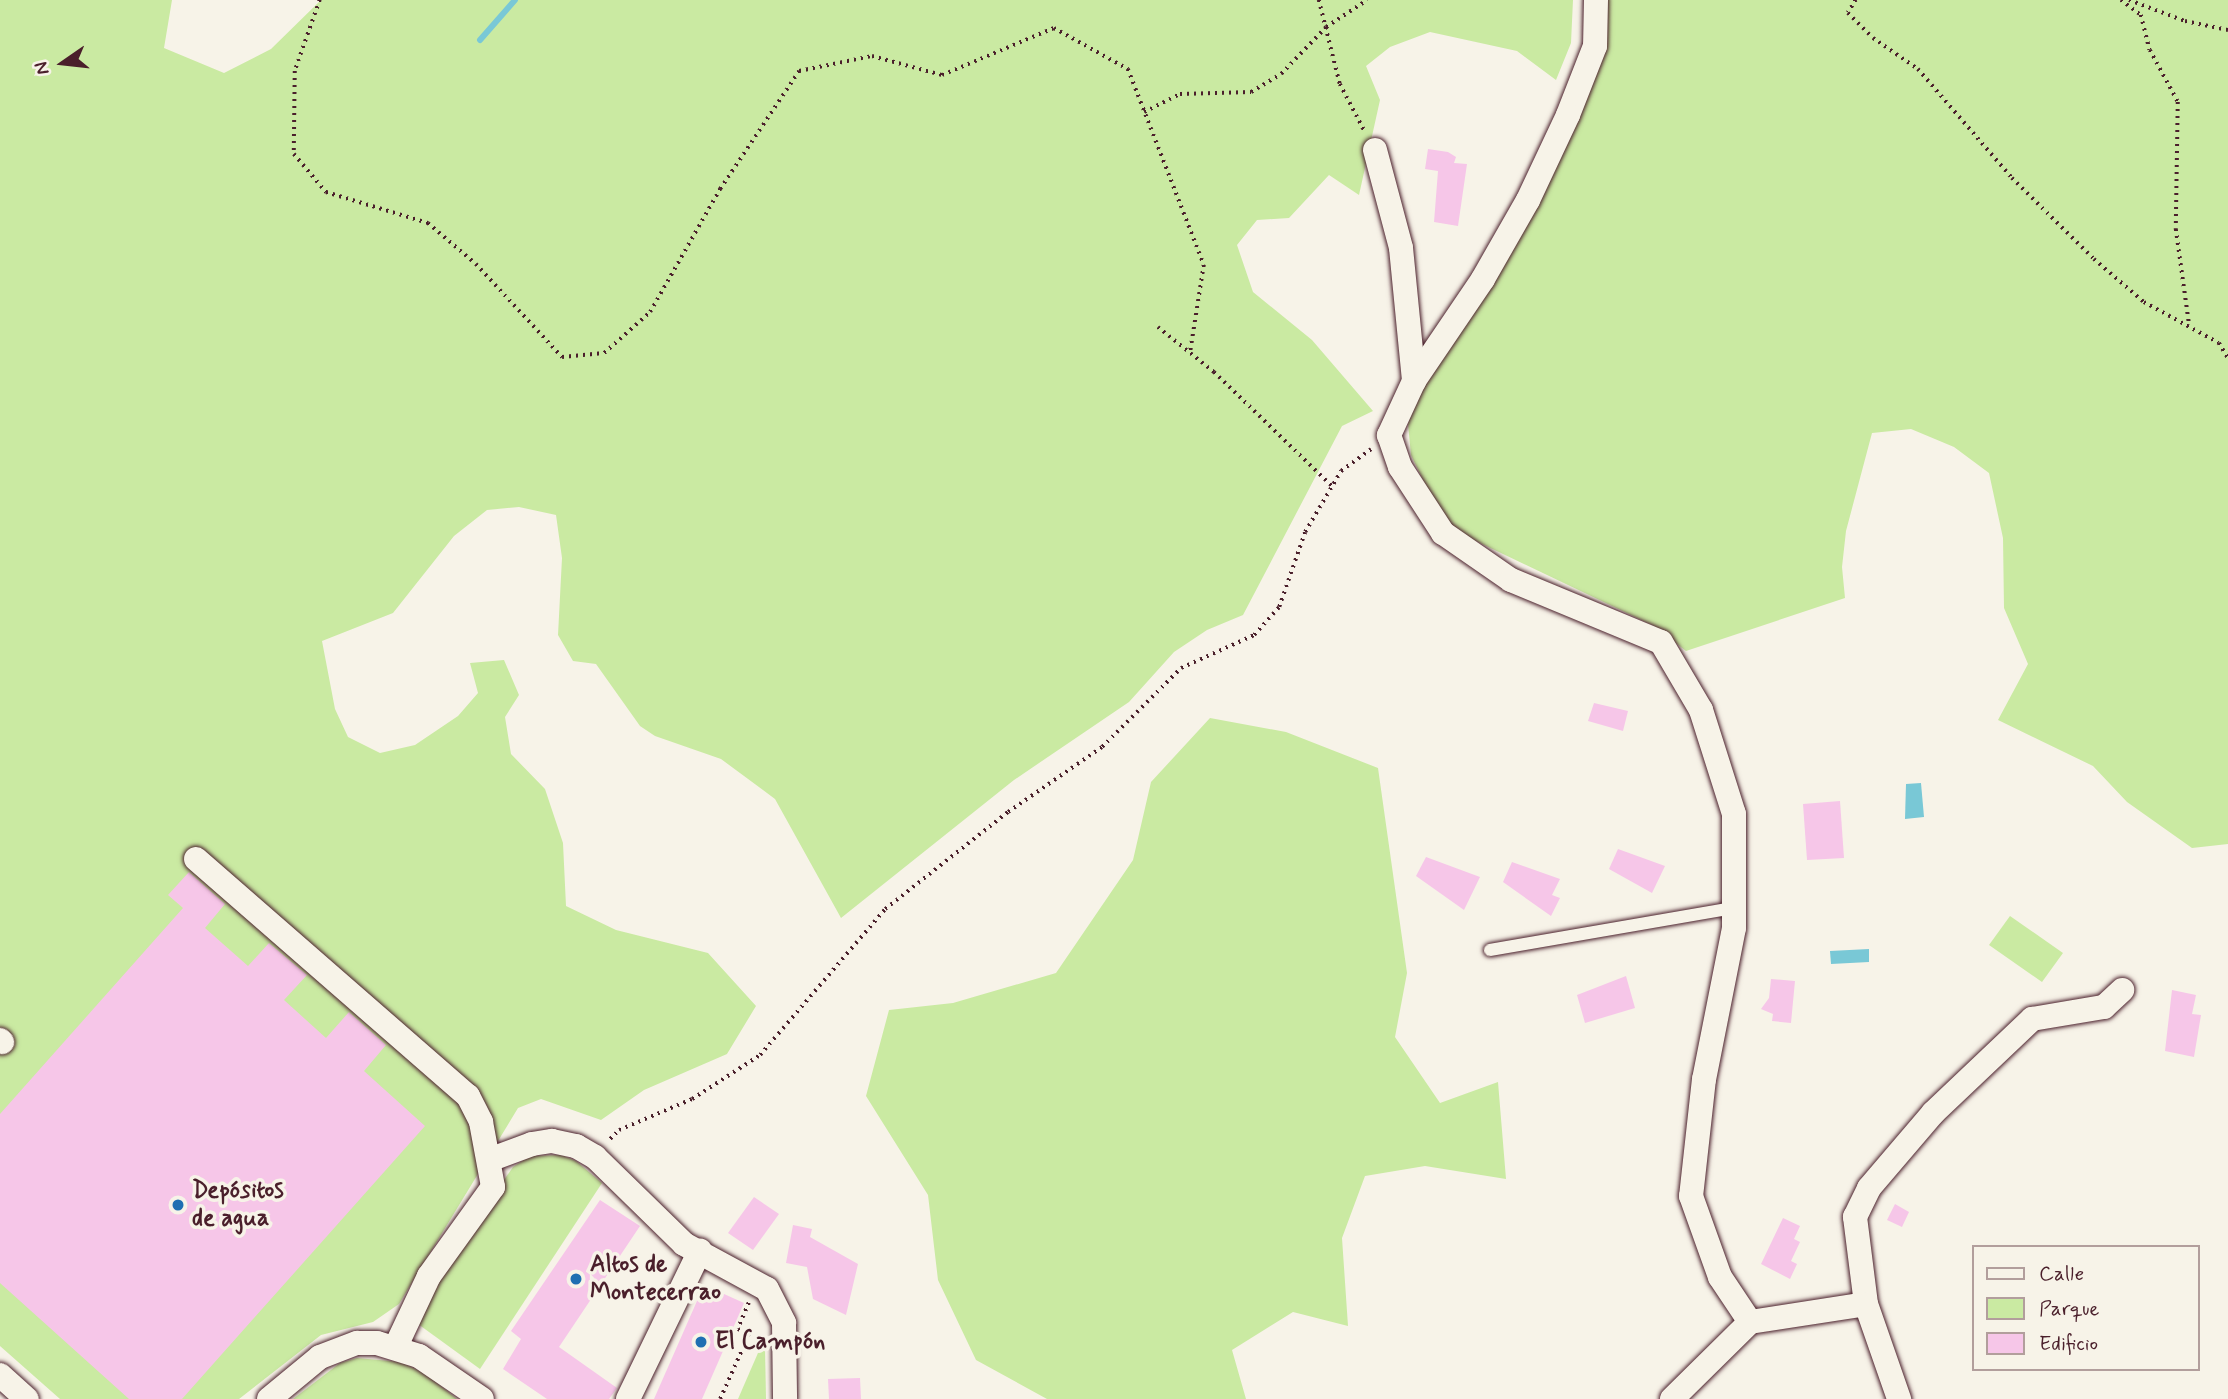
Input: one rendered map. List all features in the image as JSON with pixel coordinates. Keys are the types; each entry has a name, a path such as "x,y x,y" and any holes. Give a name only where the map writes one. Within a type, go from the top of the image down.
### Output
{"street":[{"path":"1596,0 1595,46 1569,115 1483,279 1414,381 1389,435 1400,467 1443,533 1511,580 1661,642 1701,710 1734,814 1734,928 1704,1079 1691,1196 1720,1277 1750,1322"},
{"path":"1375,150 1401,248 1414,381"},
{"path":"196,859 468,1096 487,1140 493,1187 429,1276 396,1346"},
{"path":"1899,1399 1866,1304 1855,1217 1869,1188 1933,1113 2032,1018 2104,1007 2122,990"},
{"path":"489,1160 510,1150 552,1141 576,1146 595,1157 684,1244 757,1283 777,1303 784,1323 785,1399"},
{"path":"628,1399 700,1251"},
{"path":"1672,1399 1750,1322 1866,1304"},
{"path":"269,1399 303,1369 338,1349 357,1343 396,1346 482,1399"},
{"path":"0,1375 27,1399"}],"lane":[{"path":"1490,950 1734,908"}],"path":[{"path":"320,0 295,71 294,154 326,192 428,223 476,264 562,358 604,353 650,312 720,189 799,71 872,57 942,75 1054,28 1128,69 1204,265 1190,354"},
{"path":"1319,0 1340,84 1375,150"},
{"path":"1144,112 1180,94 1251,92 1281,74 1325,27 1367,0"},
{"path":"1856,0 1848,13 1873,38 1918,68 2012,178 2094,259 2144,302 2189,323 2218,343 2228,358"},
{"path":"2121,0 2141,15 2150,50 2178,102 2176,229 2189,323"},
{"path":"2129,0 2185,21 2228,30"},
{"path":"1158,327 1332,486"},
{"path":"595,1157 619,1130 692,1099 760,1055 885,909 1008,811 1102,747 1181,668 1254,635 1279,607 1305,532 1341,471 1389,435"},
{"path":"757,1283 738,1329 784,1348"},
{"path":"720,1399 749,1334"}],"green space":[{"path":"0,0 172,0 164,48 224,73 271,49 321,0 1573,0 1571,43 1556,80 1517,51 1430,32 1390,47 1366,66 1380,100 1359,195 1329,175 1289,218 1257,220 1237,245 1253,292 1312,340 1373,411 1342,426 1243,615 1207,630 1174,652 1129,702 1014,780 841,918 775,799 721,759 655,736 640,726 596,664 573,661 558,635 562,558 556,515 519,507 487,510 454,536 393,613 322,641 335,709 348,737 380,753 415,745 458,716 478,693 470,663 504,660 519,695 505,717 511,754 545,789 563,843 566,906 616,930 708,953 756,1006 727,1054 644,1090 601,1120 541,1099 518,1108 399,1304 373,1322 321,1335 239,1399 60,1399 0,1346"},
{"path":"1604,0 2228,0 2228,844 2192,848 2127,802 2093,766 1998,720 2028,664 2004,608 2003,538 1989,473 1954,447 1911,429 1872,433 1846,531 1842,567 1845,598 1686,651 1654,626 1457,532 1431,497 1411,455 1408,424 1417,396 1513,242"},
{"path":"1210,718 1286,732 1378,768 1407,973 1395,1037 1440,1103 1498,1082 1506,1179 1425,1166 1365,1176 1342,1238 1348,1326 1293,1312 1232,1350 1246,1399 1047,1399 976,1360 938,1280 928,1195 866,1096 889,1010 953,1003 1056,973 1133,860 1151,782"},
{"path":"2010,916 2063,953 2042,982 1989,945"},
{"path":"561,1155 576,1161 602,1183 480,1369 418,1324 443,1268 513,1167 530,1156"},
{"path":"761,1346 765,1348 766,1399 738,1399"},
{"path":"357,1358 401,1362 426,1374 457,1399 293,1399 340,1363"}],"water":[{"path":"1921,783 1924,817 1905,819 1906,784"},
{"path":"1869,949 1869,962 1831,964 1830,951"}],"building":[{"path":"1428,149 1448,152 1456,157 1454,163 1467,164 1458,226 1434,222 1438,171 1425,169"},
{"path":"1594,703 1628,711 1623,731 1588,721"},
{"path":"1840,801 1844,858 1807,860 1803,804"},
{"path":"1618,849 1665,866 1652,893 1609,869"},
{"path":"1426,857 1480,877 1464,910 1416,876"},
{"path":"1512,862 1560,879 1552,895 1560,898 1551,916 1503,882"},
{"name":"Depósitos de agua","path":"189,872 225,904 205,928 248,966 269,943 307,975 284,1000 326,1038 349,1012 386,1045 364,1071 425,1126 182,1399 129,1399 0,1283 0,1114 183,908 168,895"},
{"path":"1626,976 1635,1008 1585,1023 1577,995"},
{"path":"1771,979 1795,981 1791,1023 1772,1021 1773,1014 1761,1009 1769,998"},
{"path":"2172,990 2196,995 2192,1014 2201,1015 2194,1057 2165,1051"},
{"path":"754,1197 779,1214 753,1250 728,1233"},
{"name":"Altos de Montecerrao","path":"600,1200 640,1226 559,1347 617,1388 609,1399 547,1399 503,1369 521,1339 511,1331"},
{"path":"1895,1204 1909,1212 1902,1227 1887,1220"},
{"path":"1783,1218 1800,1226 1794,1239 1800,1242 1791,1261 1797,1264 1790,1279 1761,1264"},
{"path":"793,1225 812,1229 810,1237 858,1264 846,1315 813,1299 807,1267 786,1263"},
{"name":"El Campón","path":"704,1285 744,1303 702,1399 654,1399"},
{"path":"860,1378 861,1399 829,1399 828,1379"}],"waterway":[{"path":"480,40 515,0"}],"place":[{"name":"Depósitos de agua","path":"178,1205"},
{"name":"Altos de Montecerrao","path":"576,1279"},
{"name":"El Campón","path":"701,1342"}]}
